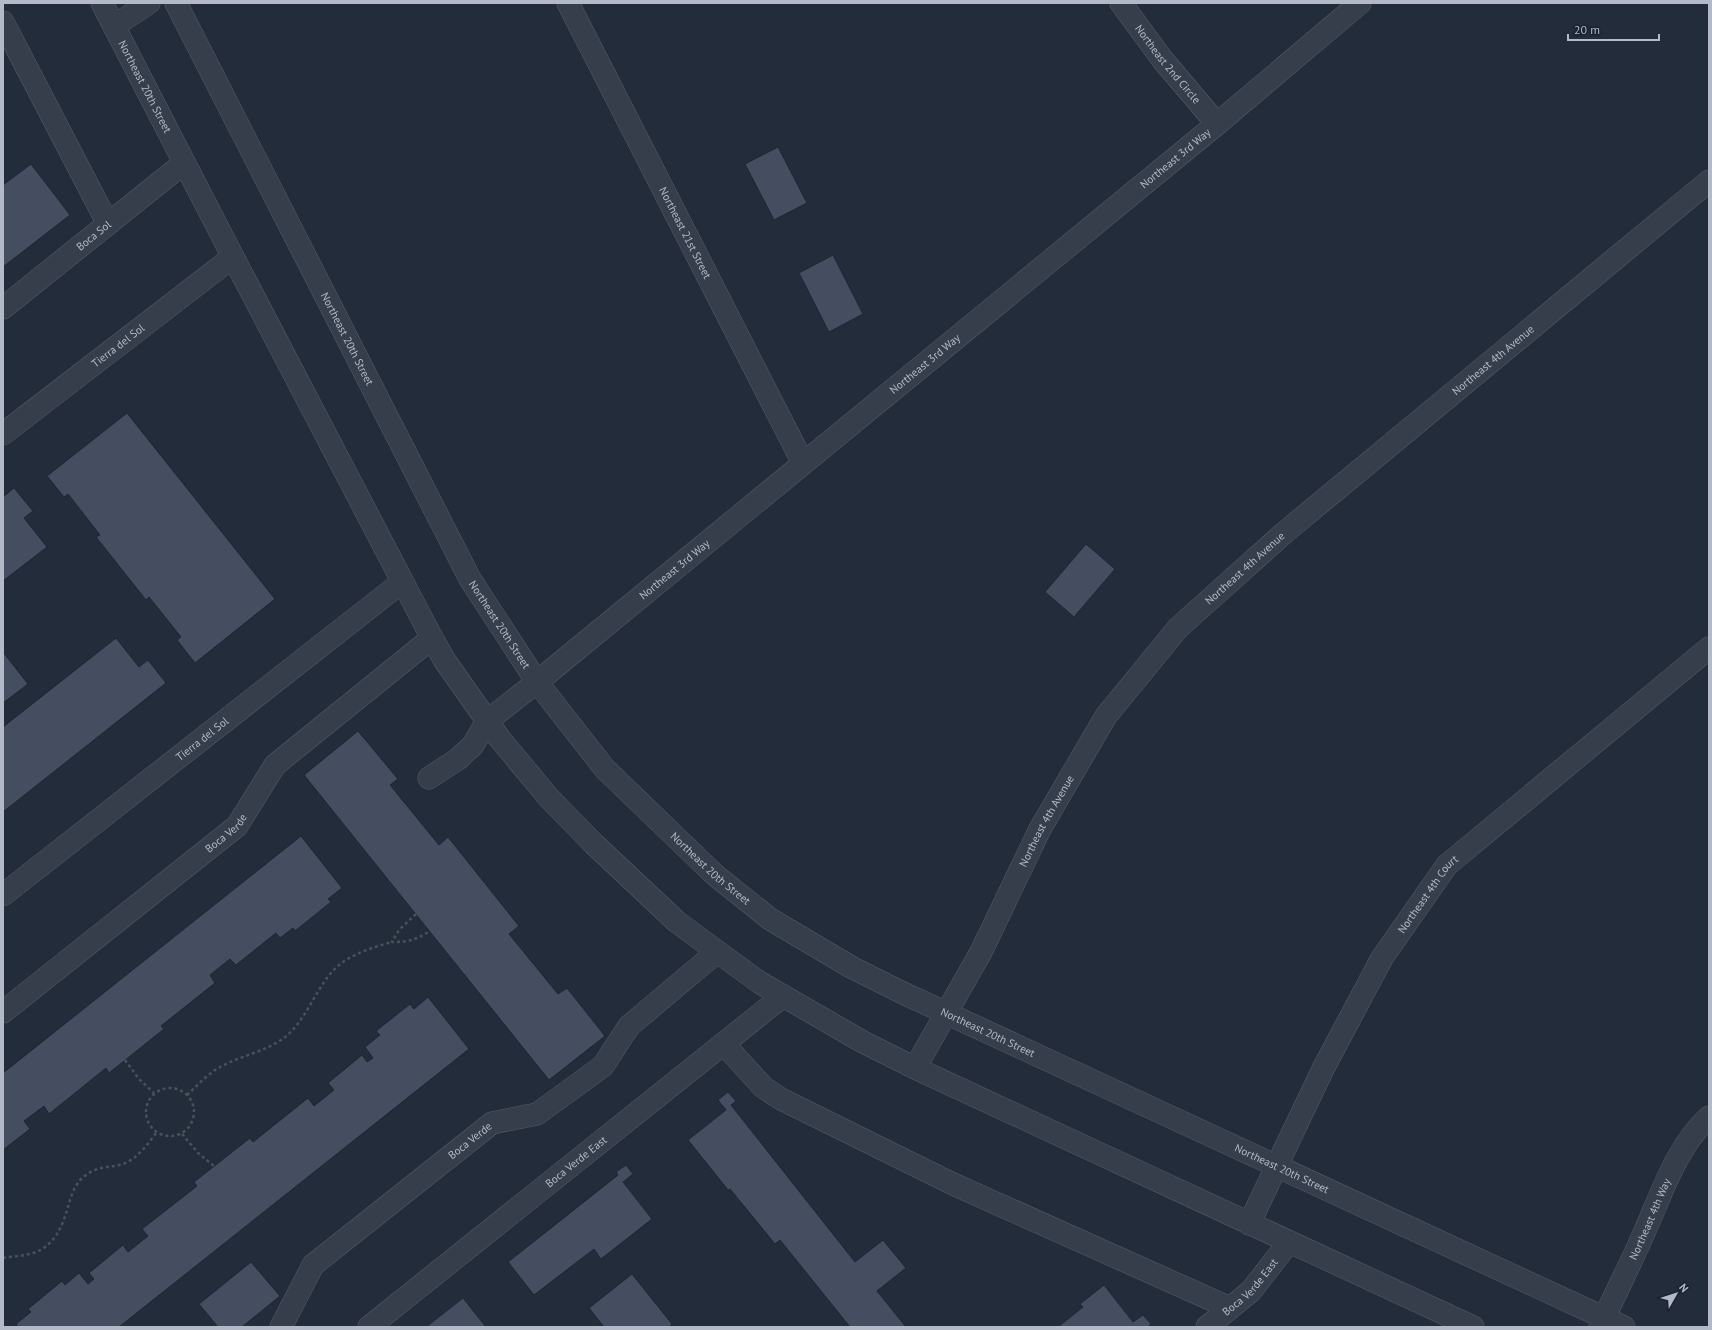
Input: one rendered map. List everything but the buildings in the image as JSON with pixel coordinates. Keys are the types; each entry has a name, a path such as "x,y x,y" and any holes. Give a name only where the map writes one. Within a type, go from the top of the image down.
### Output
{"street":[{"name":"Northeast 20th Street","path":"102,3 402,582 445,661 500,739 549,798 594,844 677,922 717,952 759,982 863,1042 915,1068 1473,1327"},
{"path":"114,26 149,3"},
{"name":"Northeast 20th Street","path":"176,3 470,579 537,682 605,769 715,875 770,919 851,967 1276,1166 1602,1322 1624,1327"},
{"name":"Northeast 21st Street","path":"568,3 803,463"},
{"name":"Northeast 2nd Circle","path":"1121,3 1162,59 1217,124"},
{"name":"Northeast 3rd Way","path":"487,721 537,682 1217,124 1360,3"},
{"path":"3,22 108,224"},
{"name":"Boca Sol","path":"3,308 184,163"},
{"name":"Northeast 4th Avenue","path":"915,1068 981,952 1040,829 1106,716 1178,628 1284,533 1709,181"},
{"name":"Tierra del Sol","path":"3,434 233,257"},
{"name":"Tierra del Sol","path":"3,895 402,582"},
{"name":"Boca Verde","path":"3,1012 237,826 275,765 432,638"},
{"name":"Northeast 4th Court","path":"1249,1224 1324,1067 1382,958 1447,865 1709,648"},
{"path":"429,778 458,758 473,744 487,721"},
{"name":"Boca Verde","path":"280,1327 313,1265 492,1123 537,1114 603,1066 629,1026 717,952"},
{"name":"Boca Verde East","path":"369,1327 783,996"},
{"path":"724,1044 763,1087 781,1099 953,1184 1230,1308"},
{"name":"Northeast 4th Way","path":"1602,1322 1644,1234 1672,1168 1697,1127 1709,1117"},
{"name":"Boca Verde East","path":"1207,1327 1251,1291 1289,1242"}],"path":[{"path":"392,942 399,930 416,914"},
{"path":"187,1095 207,1076 222,1066 268,1048 283,1040 296,1025 325,982 339,966 367,950 392,942 405,942 419,939 430,931"},
{"path":"125,1060 139,1079 154,1093"},
{"path":"174,1088 187,1095 192,1101 194,1116 188,1129 182,1134 169,1137 156,1133 150,1127 146,1113 146,1106 154,1093 160,1090 174,1088"},
{"path":"3,1258 36,1252 46,1246 60,1231 72,1193 77,1183 92,1170 104,1166 122,1165 129,1162 156,1133"},
{"path":"182,1134 198,1153 214,1166"}]}
